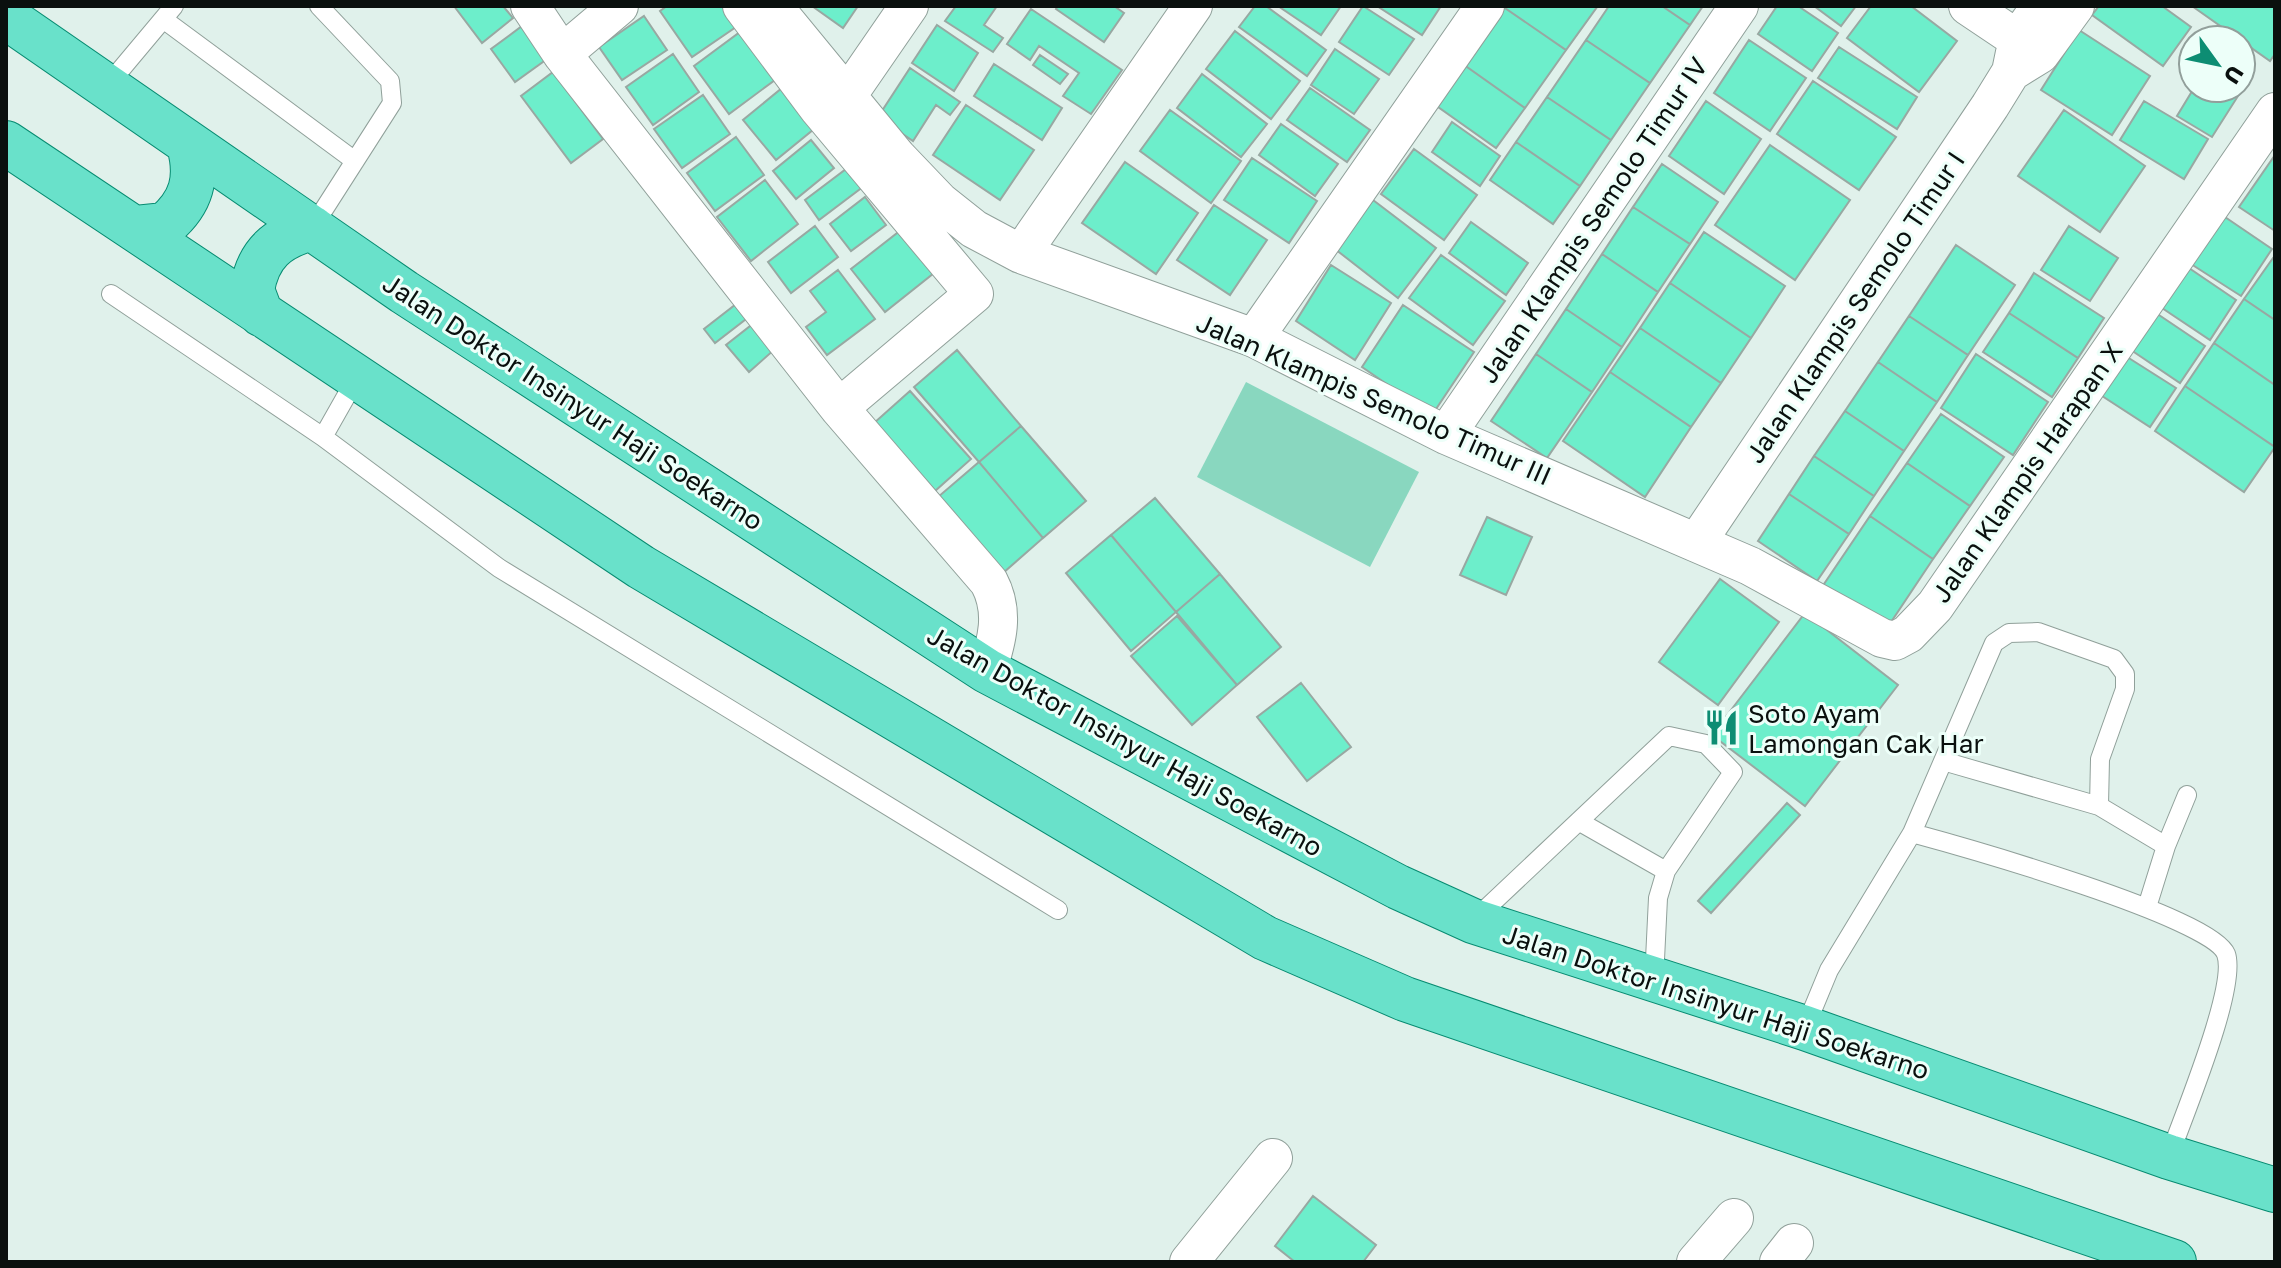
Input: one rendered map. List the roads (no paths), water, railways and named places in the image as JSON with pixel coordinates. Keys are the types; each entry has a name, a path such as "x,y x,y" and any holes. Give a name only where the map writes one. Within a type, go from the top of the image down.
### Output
{"main road":[{"name":"Jalan Doktor Insinyur Haji Soekarno","path":"6,17 312,228 987,671 1384,880 1473,921 1805,1028 2169,1157 2275,1190"},
{"path":"6,143 261,314 358,375 641,567 1265,938 1405,999 2165,1261"},
{"path":"136,228 165,225 182,206 196,173 189,145"},
{"path":"261,314 252,290 268,252 287,234 312,228"}],"street":[{"path":"530,6 562,54 839,408 995,593 999,607 997,642 987,671"},
{"path":"562,54 619,6"},
{"path":"742,6 819,109 974,294 839,408"},
{"name":"Jalan Klampis Semolo Timur III","path":"773,6 940,202 974,229 1021,254 1254,338 1446,435 1697,542"},
{"path":"847,96 909,6"},
{"path":"1021,254 1193,6"},
{"path":"1254,338 1485,6"},
{"name":"Jalan Klampis Semolo Timur IV","path":"1446,435 1739,6"},
{"path":"1968,6 2023,55"},
{"name":"Jalan Klampis Semolo Timur I","path":"2023,55 2041,6"},
{"name":"Jalan Klampis Semolo Timur I","path":"1697,542 2023,55 2075,6"},
{"name":"Jalan Klampis Harapan X","path":"1697,542 1882,638 1895,641 1908,634 1935,606 2275,112"},
{"path":"1189,1262 1273,1158"},
{"path":"1696,1262 1734,1218"}],"lane":[{"path":"312,228 392,103 390,81 319,6"},
{"path":"105,88 168,12 355,161"},
{"path":"111,294 323,437 499,568 1058,910"},
{"path":"323,437 358,375"},
{"path":"1805,1028 1829,970 1912,833 1994,643 2009,633 2038,632 2114,659 2125,674 2125,689 2100,759 2099,806"},
{"path":"1473,921 1529,864 1580,822 1669,736 1706,744 1733,772 1666,871 1655,922 1655,981"},
{"path":"1943,761 2099,806 2166,846"},
{"path":"2147,907 2166,846 2187,795"},
{"path":"1580,822 1666,871"},
{"path":"1912,833 2147,907 2216,939 2226,954 2228,985 2169,1157"}],"place":[{"name":"Soto Ayam Lamongan Cak Har","path":"1722,728"}]}
